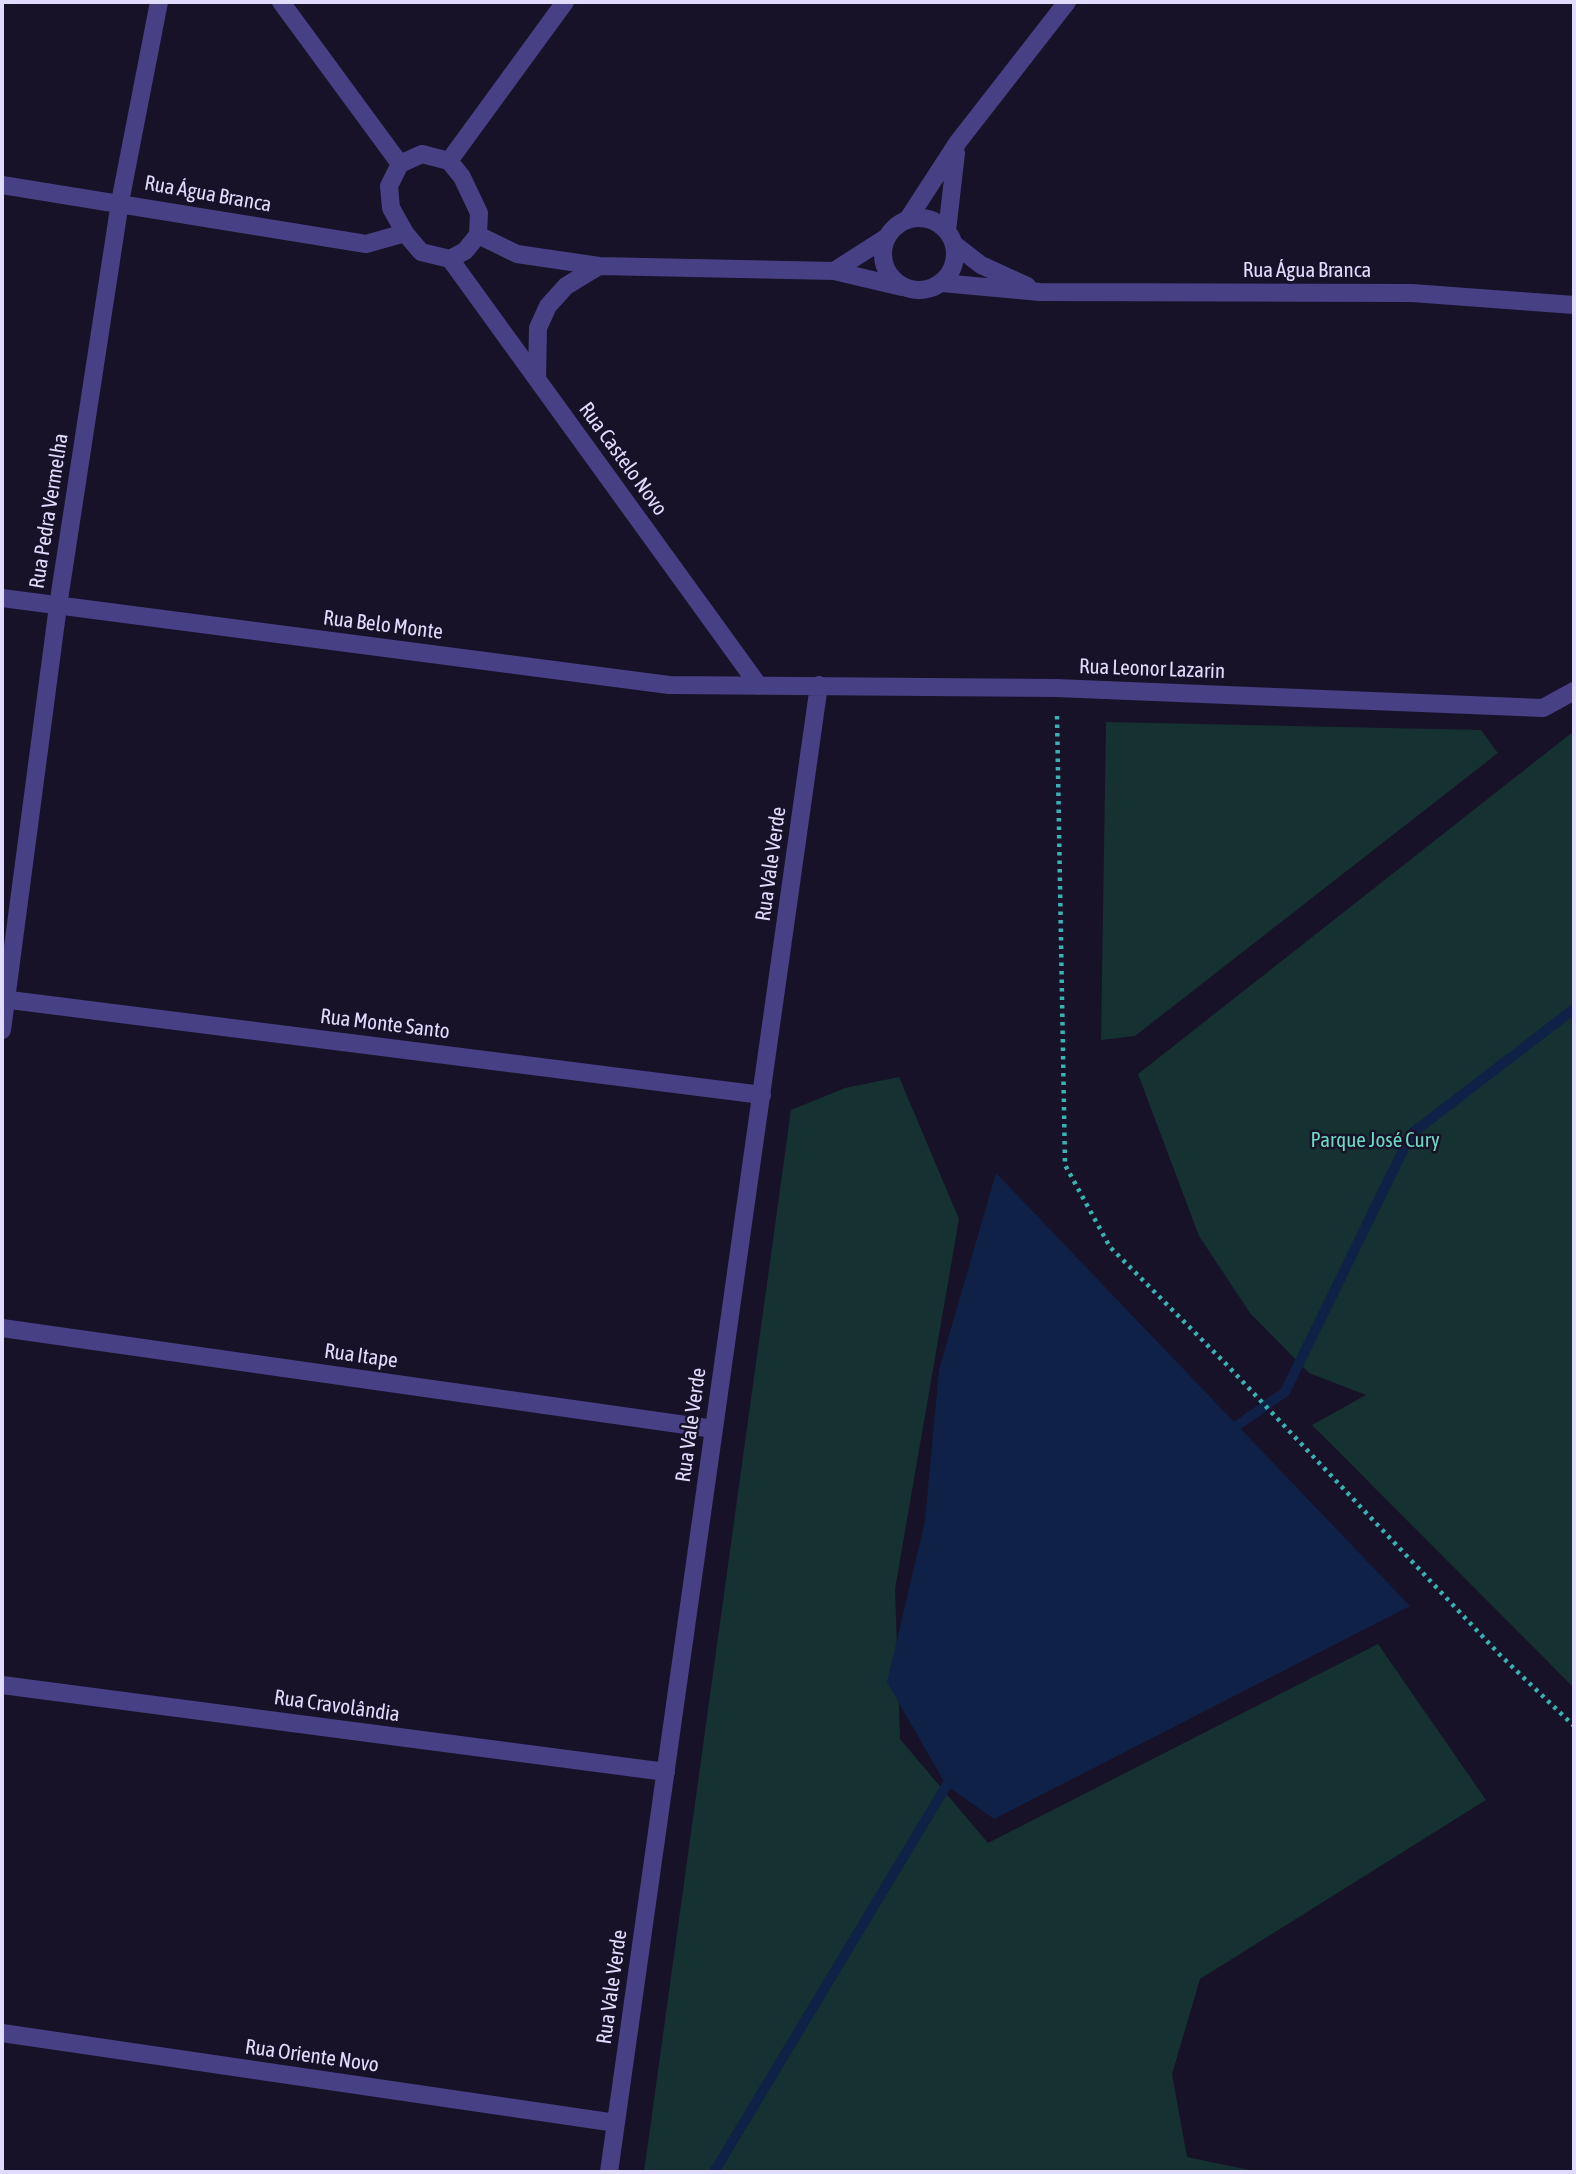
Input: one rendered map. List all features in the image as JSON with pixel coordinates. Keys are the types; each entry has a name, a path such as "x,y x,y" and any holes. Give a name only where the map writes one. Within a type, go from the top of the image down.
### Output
{"street":[{"name":"Rua Pedra Vermelha","path":"2,1030 58,606 120,202 159,2"},
{"path":"281,2 400,164"},
{"path":"449,161 565,2"},
{"path":"908,219 958,142 1067,2"},
{"path":"478,234 517,254 599,267 834,271 916,291 930,289 942,283 951,272 956,258 951,237 958,142"},
{"path":"422,154 449,161 474,197 479,212 478,234 465,251 450,259 421,252 405,233 391,208 389,187 400,164 422,154"},
{"name":"Rua Água Branca","path":"2,185 366,244 405,233"},
{"path":"834,271 887,237 896,226 908,219 922,218 936,222 951,237"},
{"path":"887,237 883,251 884,265 891,278 902,287"},
{"name":"Rua Água Branca","path":"951,237 981,265 1040,292"},
{"name":"Rua Castelo Novo","path":"450,259 759,686"},
{"path":"537,379 538,328 548,306 566,286 599,267"},
{"name":"Rua Água Branca","path":"942,283 1040,292 1412,293 1574,305"},
{"name":"Rua Belo Monte","path":"2,598 669,685 759,686"},
{"name":"Rua Vale Verde","path":"609,2172 819,685"},
{"name":"Rua Leonor Lazarin","path":"759,686 1056,688 1543,708 1574,691"},
{"name":"Rua Monte Santo","path":"4,999 762,1095"},
{"name":"Rua Itape","path":"2,1328 714,1429"},
{"name":"Rua Cravolândia","path":"2,1685 666,1772"},
{"name":"Rua Oriente Novo","path":"2,2033 616,2123"}],"path":[{"path":"1056,688 1065,1166 1110,1247 1248,1388 1500,1656 1574,1726"}],"green space":[{"path":"1106,722 1481,730 1498,753 1135,1036 1101,1040"},
{"name":"Parque José Cury","path":"1574,731 1574,1688 1312,1425 1366,1395 1309,1373 1250,1313 1199,1236 1138,1074"},
{"path":"899,1077 959,1219 895,1589 900,1739 988,1843 1378,1644 1486,1800 1200,1979 1172,2074 1187,2157 1259,2172 644,2172 791,1110 845,1088"}],"water":[{"path":"996,1173 1410,1606 994,1819 946,1785 887,1682 925,1521 939,1370"}],"waterway":[{"path":"1228,1432 1285,1392 1411,1134 1574,1009"},
{"path":"714,2172 954,1773"}]}
